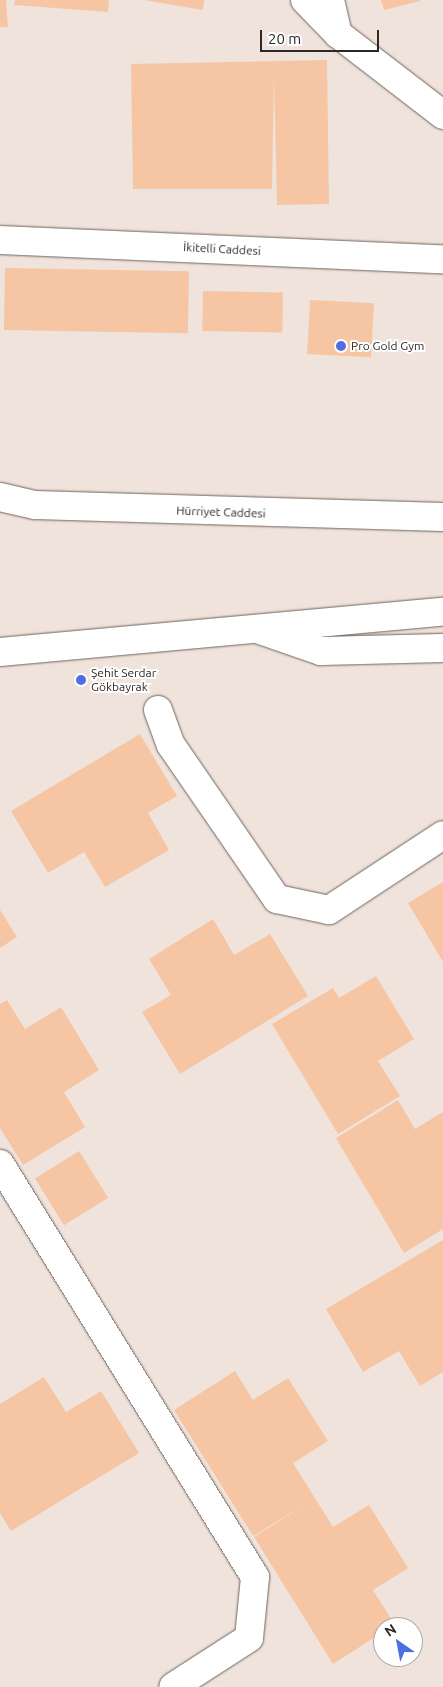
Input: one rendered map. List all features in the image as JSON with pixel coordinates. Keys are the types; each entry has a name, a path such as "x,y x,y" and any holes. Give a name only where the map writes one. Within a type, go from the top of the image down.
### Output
{"main road":[{"path":"305,0 338,34 443,114"},
{"path":"330,0 338,34"},
{"name":"İkitelli Caddesi","path":"0,240 443,259"},
{"name":"Hürriyet Caddesi","path":"0,498 35,506 443,517"},
{"path":"0,505 35,506"},
{"path":"0,652 249,626 443,612"},
{"path":"249,626 321,651 443,648"},
{"path":"158,710 171,745 277,899 330,910 443,835"},
{"path":"0,1164 254,1577 249,1638 173,1687"}],"building":[{"path":"0,0 6,0 8,27 0,27"},
{"path":"15,0 109,0 108,12 14,5"},
{"path":"144,0 204,0 203,10"},
{"path":"381,0 420,0 420,1 384,10"},
{"path":"327,60 329,204 277,205 274,76 272,189 133,189 131,64"},
{"path":"5,268 189,271 188,333 4,330"},
{"path":"203,291 283,292 282,332 202,331"},
{"path":"310,300 374,303 371,357 307,354"},
{"path":"140,734 177,796 148,813 169,850 105,887 84,852 48,873 11,811"},
{"path":"443,882 443,962 408,903"},
{"path":"0,910 17,937 0,948"},
{"path":"213,919 234,955 270,934 308,996 180,1074 142,1012 171,995 149,959"},
{"path":"376,976 414,1039 378,1061 400,1096 338,1134 272,1024 333,988 339,998"},
{"path":"7,1000 25,1029 61,1007 99,1070 64,1092 85,1127 23,1165 0,1128 0,1004"},
{"path":"398,1100 415,1129 443,1112 443,1229 404,1253 336,1138"},
{"path":"79,1151 108,1198 64,1225 35,1179"},
{"path":"443,1240 443,1372 420,1386 399,1351 363,1372 326,1309"},
{"path":"235,1371 253,1400 288,1378 328,1441 293,1463 333,1527 369,1505 408,1568 373,1590 390,1617 373,1617 373,1638 333,1664 254,1537 311,1501 253,1536 174,1410"},
{"path":"44,1377 66,1412 101,1391 139,1453 11,1531 0,1513 0,1404"}],"place":[{"name":"Pro Gold Gym","path":"341,346"},
{"name":"Şehit Serdar Gökbayrak","path":"81,680"}]}
